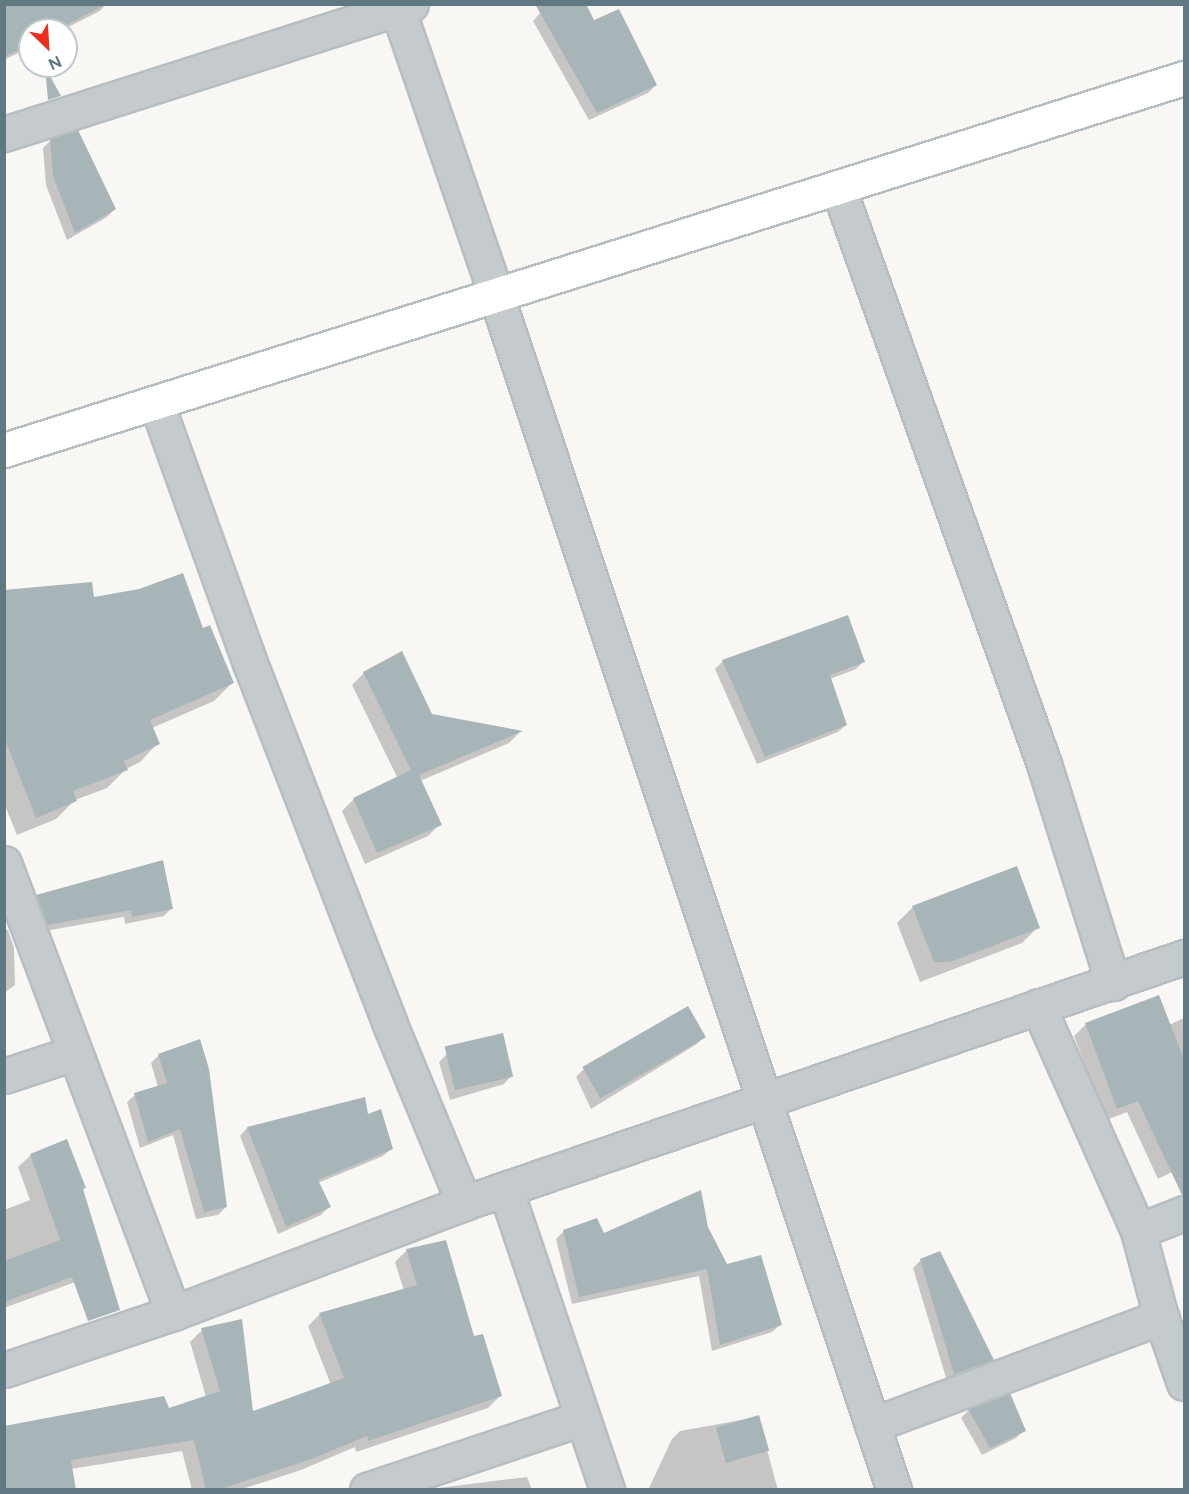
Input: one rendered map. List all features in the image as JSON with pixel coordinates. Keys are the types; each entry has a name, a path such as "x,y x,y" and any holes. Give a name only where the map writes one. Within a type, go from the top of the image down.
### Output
{"street":[{"path":"4,134 402,6 763,1102 894,1490"},
{"path":"4,450 1185,78"},
{"path":"838,187 1044,764 1113,982"},
{"path":"156,402 250,663 389,1022 464,1203"},
{"path":"4,863 173,1313"},
{"path":"4,1370 173,1313 464,1203 506,1191 1185,957"},
{"path":"1038,1006 1138,1231 1161,1317 1185,1383"},
{"path":"4,1076 74,1053"},
{"path":"506,1191 607,1490"},
{"path":"1138,1231 1185,1213"},
{"path":"872,1425 1161,1317"},
{"path":"368,1490 582,1418"}],"building":[{"path":"4,4 107,4 78,19 18,18 18,50 4,57"},
{"path":"535,4 586,4 594,20 619,9 657,85 597,113"},
{"path":"46,78 51,78 61,96 48,100"},
{"path":"78,130 116,209 75,233 53,176 50,139"},
{"path":"183,573 203,628 210,625 234,683 150,720 160,744 124,761 128,770 73,791 77,801 36,818 4,737 4,590 92,582 94,597 139,589"},
{"path":"848,615 865,662 830,675 847,725 765,757 722,660"},
{"path":"402,651 432,714 523,731 419,775 442,825 377,853 353,798 411,770 363,672"},
{"path":"163,860 173,909 132,917 131,910 47,925 36,895"},
{"path":"1017,866 1040,928 950,962 934,962 912,906"},
{"path":"1159,995 1185,1062 1185,1195 1182,1195 1138,1101 1117,1109 1085,1023"},
{"path":"688,1006 706,1037 600,1098 582,1067"},
{"path":"503,1033 513,1077 455,1090 445,1046"},
{"path":"200,1039 209,1069 227,1207 204,1212 180,1129 148,1142 134,1093 167,1083 158,1054"},
{"path":"365,1097 368,1114 381,1109 393,1149 318,1180 331,1207 286,1227 247,1127"},
{"path":"67,1139 86,1188 83,1189 120,1310 88,1321 72,1277 4,1302 4,1261 60,1240 30,1154"},
{"path":"701,1190 708,1227 727,1264 761,1255 782,1325 720,1345 707,1269 579,1297 563,1230 597,1218 604,1233"},
{"path":"446,1240 474,1336 483,1334 502,1396 368,1441 367,1436 314,1458 218,1490 206,1490 194,1440 71,1460 76,1490 4,1490 4,1426 164,1396 169,1408 220,1391 201,1328 242,1319 253,1411 344,1378 319,1313 417,1285 406,1249"},
{"path":"940,1251 994,1360 954,1374 920,1259"},
{"path":"1010,1393 1026,1431 990,1448 968,1409"},
{"path":"759,1415 769,1451 726,1463 716,1427"}]}
